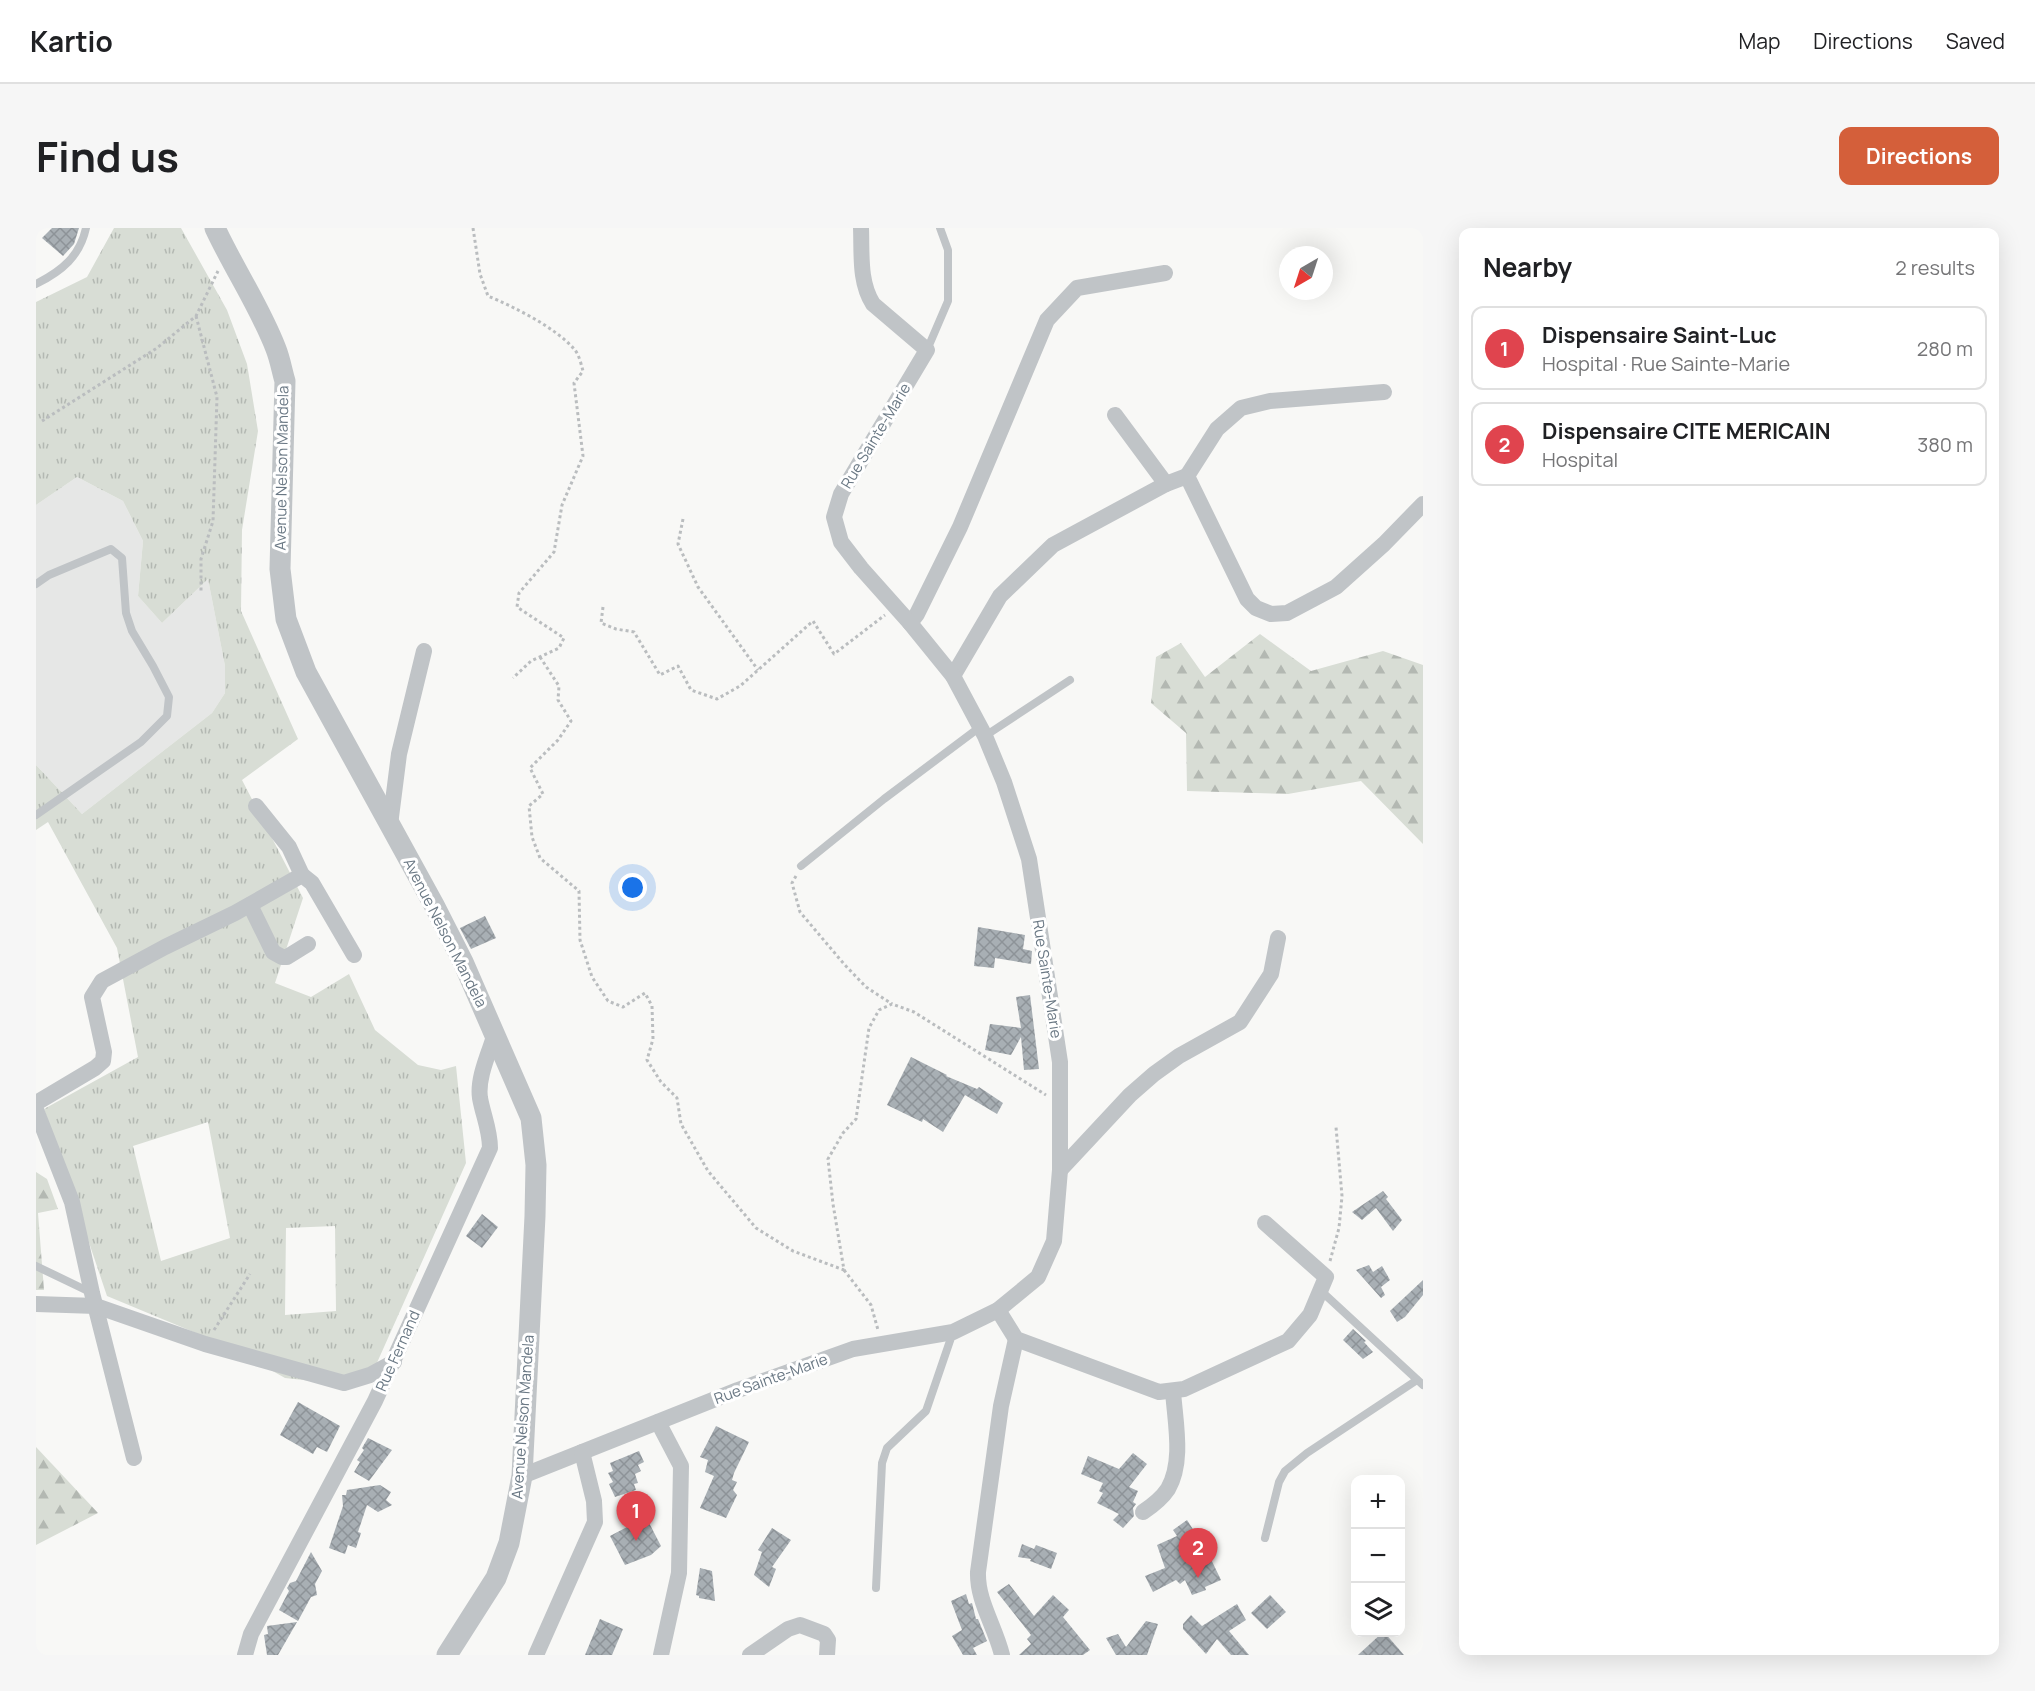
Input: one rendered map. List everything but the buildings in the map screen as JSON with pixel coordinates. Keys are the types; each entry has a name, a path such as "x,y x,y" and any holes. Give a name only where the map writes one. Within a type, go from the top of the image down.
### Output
{"street":[{"name":"Avenue Nelson Mandela","path":"215,228 226,253 265,322 277,351 285,381 280,559 286,619 306,672 463,962 531,1118 536,1165 536,1216 522,1476 510,1543 496,1578 447,1655"},
{"path":"861,228 863,280 868,296 873,304 927,350"},
{"path":"910,623 917,614 960,527 1047,320 1077,288 1165,273"},
{"name":"Rue Sainte-Marie","path":"522,1476 853,1349 953,1332 998,1310 1038,1277 1054,1241 1060,1170 1060,1062 1029,859 1004,782 983,731 953,676 841,542 834,517 841,494 927,350"},
{"path":"953,676 1000,596 1053,545 1166,484 1187,476 1217,429 1241,408 1270,401 1384,392"},
{"path":"1114,415 1166,484"},
{"path":"1187,476 1247,599 1256,608 1271,614 1287,613 1336,587 1384,544 1423,504"},
{"path":"390,825 399,754 424,651"},
{"path":"256,806 289,847 302,875 312,883 354,955"},
{"path":"36,1103 103,1061 104,1052 92,997 102,981 250,905 302,875"},
{"path":"250,905 273,952 277,955 287,957 308,944"},
{"path":"1060,1170 1130,1095 1154,1074 1179,1056 1239,1022 1271,974 1278,938"},
{"name":"Rue Fernand","path":"245,1655 251,1634 394,1362 490,1148 490,1137 480,1096 482,1079 495,1034"},
{"path":"36,1110 72,1202 94,1299 135,1458"},
{"path":"998,1310 1016,1339 1159,1392 1184,1389 1288,1341 1310,1315 1323,1284 1265,1223"},
{"path":"36,1304 94,1299 205,1344 344,1383 370,1375 394,1362"},
{"path":"1002,1655 997,1635 980,1596 978,1572 1000,1406 1016,1339"},
{"path":"1143,1512 1167,1490 1174,1473 1177,1455 1173,1391"},
{"path":"658,1422 681,1466 679,1573 661,1655"},
{"path":"536,1655 595,1522 594,1501 582,1452"},
{"path":"750,1655 788,1629 800,1625 824,1634 828,1640 827,1655"}],"lane":[{"path":"36,284 60,270 70,261 84,241 87,228"},
{"path":"927,350 948,301 948,250 940,228"},
{"path":"36,584 49,575 111,549 123,558 126,613 132,631 168,697 167,716 141,742 36,815"},
{"path":"801,866 884,799 983,731 1070,680"},
{"path":"36,1266 94,1299"},
{"path":"1265,1538 1278,1482 1285,1471 1307,1453 1420,1383 1323,1284"},
{"path":"876,1588 882,1463 887,1448 926,1411 953,1332"}],"path":[{"path":"473,228 480,274 488,297 518,309 576,350 583,371 574,383 583,456 562,506 554,552 519,593 517,607 564,638 559,648 531,661 513,678"},
{"path":"42,422 92,387 157,348 196,316 226,253"},
{"path":"196,316 217,397 213,521 201,559 201,593"},
{"path":"683,519 678,544 698,587 758,670"},
{"path":"603,606 601,623 616,629 634,632 660,675 678,666 691,690 717,699 740,686 813,621 834,654 896,607"},
{"path":"540,657 559,686 558,700 571,721 558,740 530,768 543,794 529,806 532,837 540,858 579,891 580,940 592,977 608,1001 623,1007 645,993 652,1006 653,1039 647,1060 661,1082 677,1098 681,1124 708,1171 756,1228 793,1251 844,1270"},
{"path":"801,866 792,883 800,912 866,987 892,1004 914,1012 1061,1104"},
{"path":"882,1344 871,1305 844,1270 832,1204 828,1159 843,1133 856,1119 869,1028 879,1010 892,1004"},
{"path":"1323,1284 1339,1228 1342,1196 1336,1127"},
{"path":"205,1344 249,1274"}],"shaded area":[{"path":"77,477 123,501 143,541 138,596 162,623 208,579 225,666 225,693 212,713 82,814 36,765 36,505"}],"green space":[{"path":"114,228 181,228 227,310 247,364 258,431 242,530 241,611 298,739 242,780 303,898 275,983 311,997 349,974 375,1030 418,1065 441,1070 456,1066 466,1163 376,1365 339,1384 285,1378 232,1348 107,1296 44,1109 138,1057 117,948 48,822 36,830 36,765 82,814 212,713 225,693 225,666 208,579 162,623 138,596 143,541 123,501 77,477 36,505 36,302 87,277","holes":["208,1122 230,1238 161,1261 133,1146","335,1226 336,1311 285,1315 286,1228"]},
{"path":"1260,634 1311,671 1383,651 1423,665 1423,844 1361,781 1288,794 1187,791 1186,733 1151,703 1156,657 1181,643 1205,677"},
{"path":"36,1172 47,1179 58,1209 38,1213 44,1290 36,1290"},
{"path":"36,1447 98,1513 36,1545"}],"place":[{"name":"Dispensaire Saint-Luc","path":"636,1541"},
{"name":"Dispensaire CITE MERICAIN","path":"1198,1578"}]}
